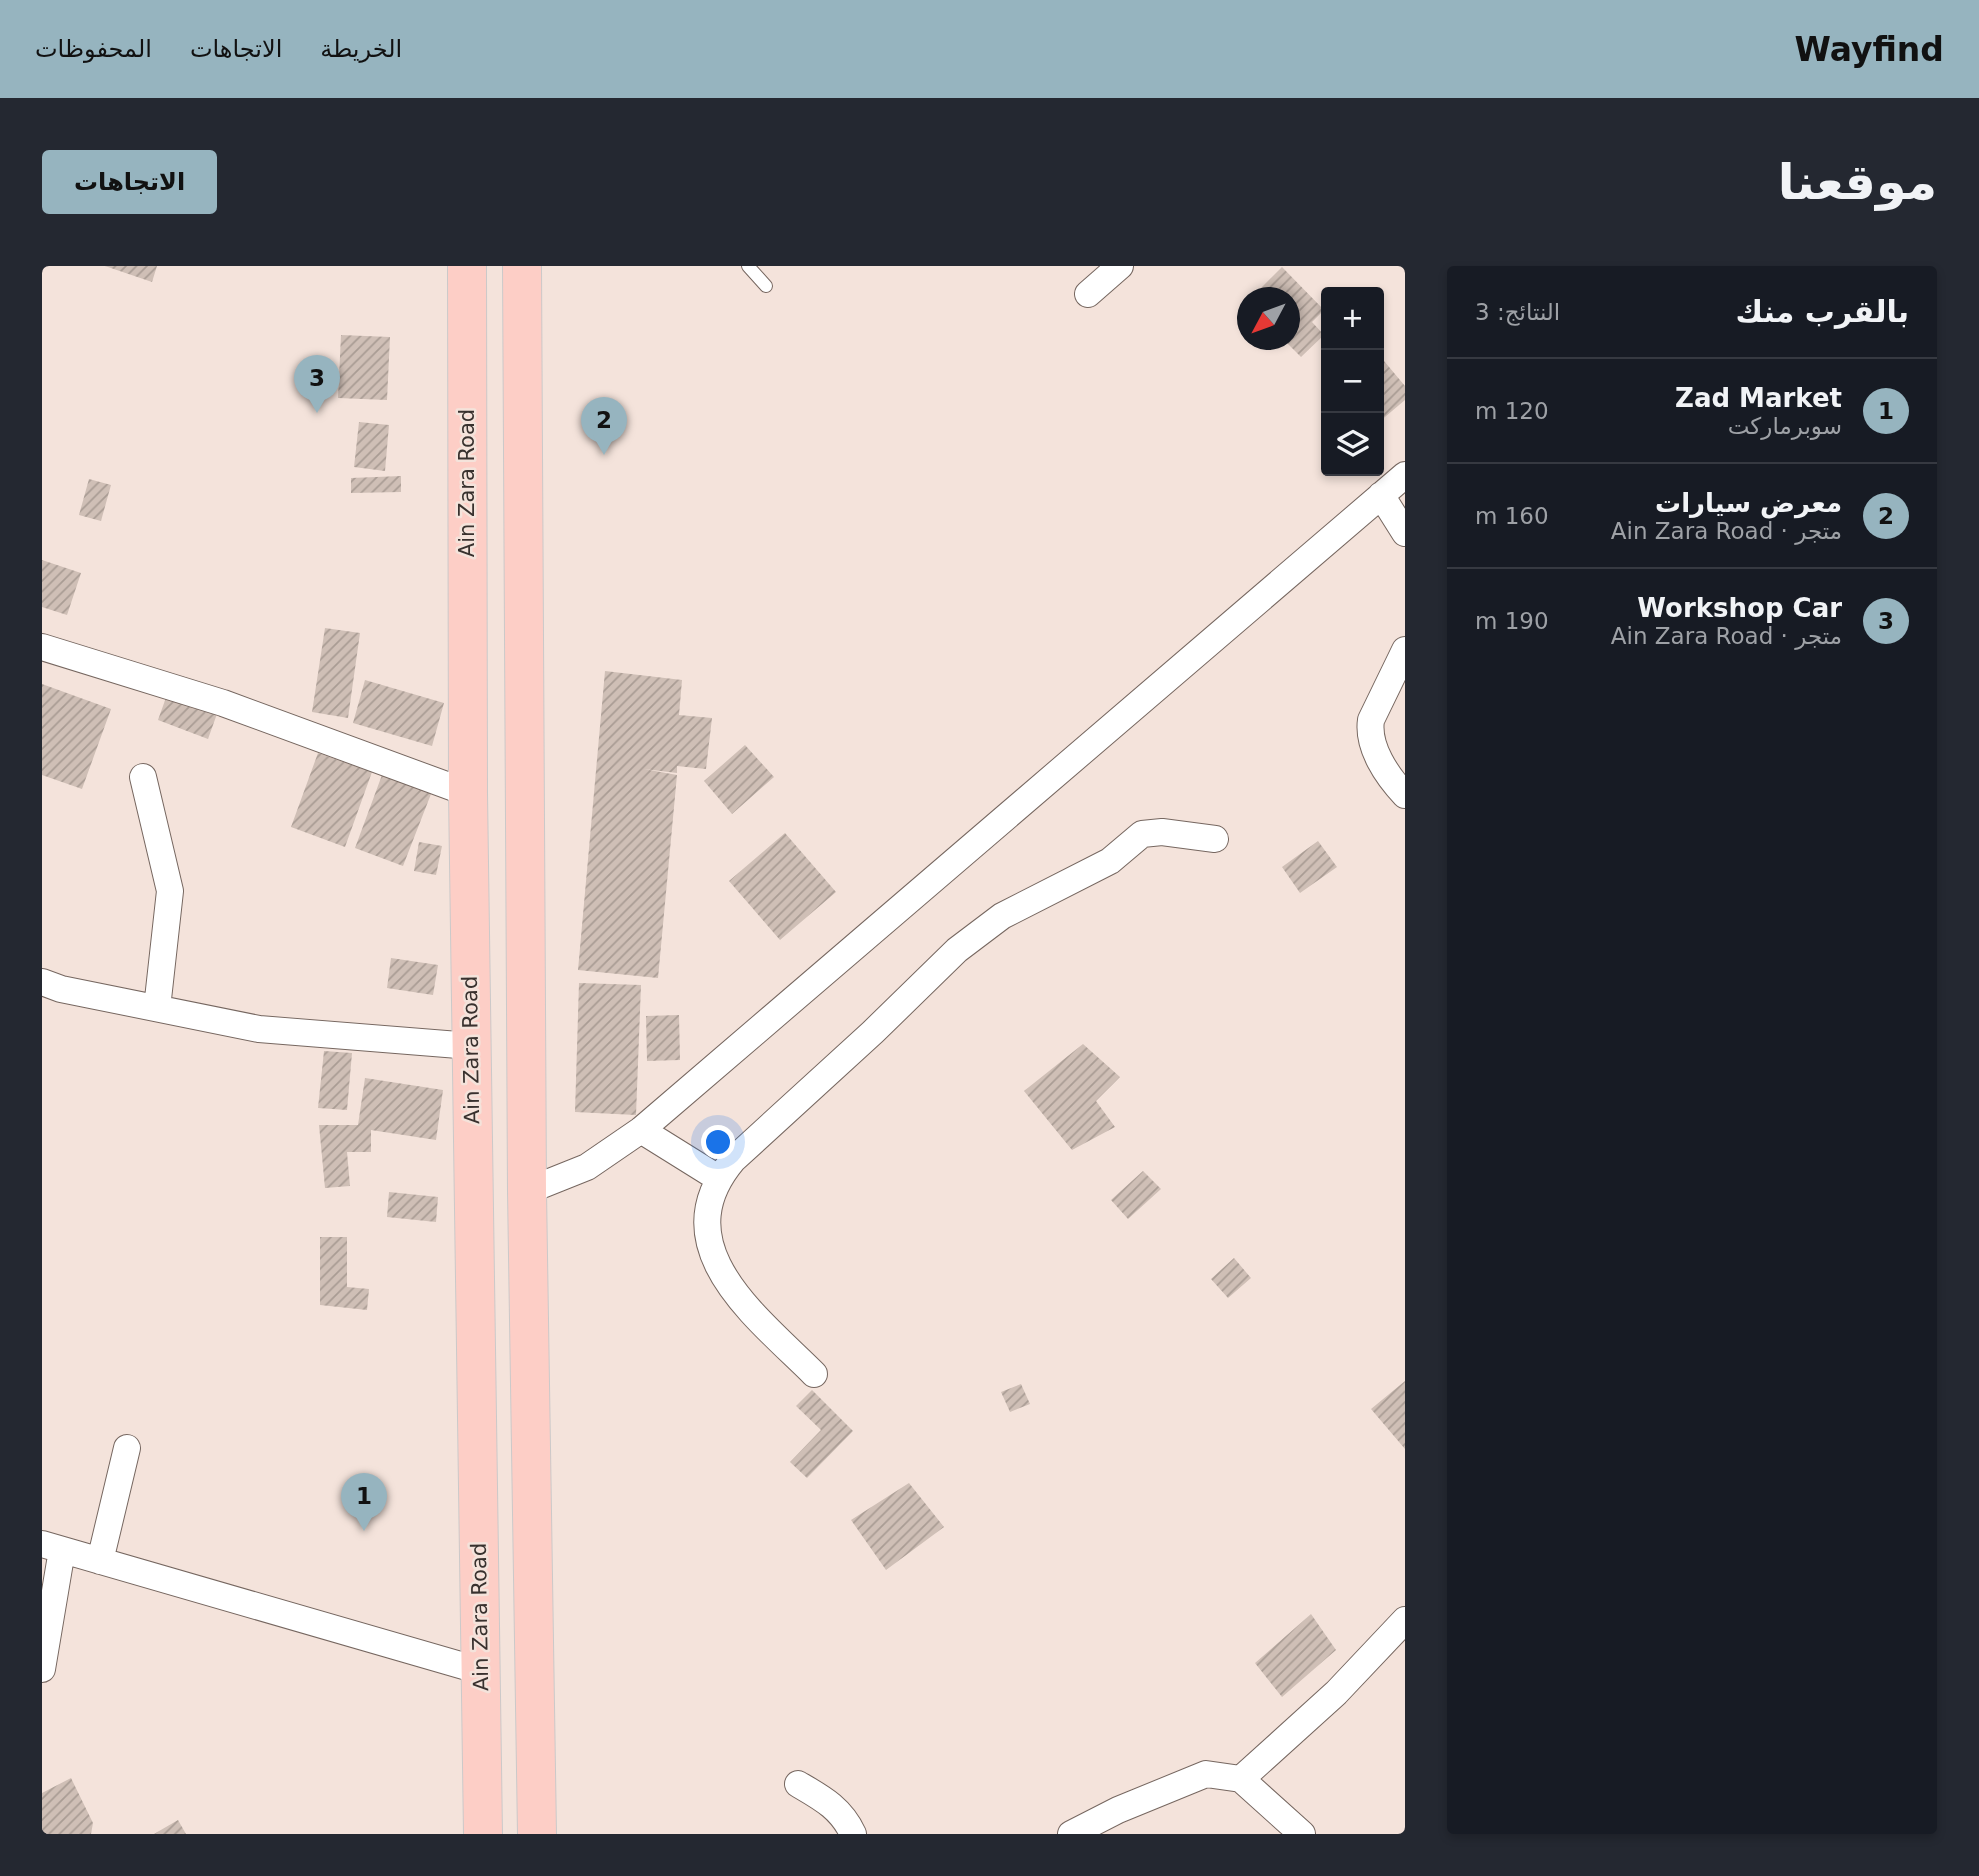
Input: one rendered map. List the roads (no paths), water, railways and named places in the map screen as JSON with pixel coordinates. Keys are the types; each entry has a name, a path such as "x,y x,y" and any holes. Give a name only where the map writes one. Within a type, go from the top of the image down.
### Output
{"main road":[{"name":"Ain Zara Road","path":"467,266 468,793 483,1834"},
{"path":"522,266 527,1191 537,1834"}],"street":[{"path":"1088,294 1120,266"},
{"path":"527,1191 587,1167 641,1130 1405,475"},
{"path":"1381,495 1405,533"},
{"path":"42,647 223,703 468,793"},
{"path":"1405,650 1371,720 1369,733 1385,770 1405,795"},
{"path":"143,777 170,891 156,1008"},
{"path":"814,1374 740,1300 723,1279 713,1255 708,1229 710,1203 718,1178 733,1160 979,932 1022,904 1110,861 1143,834 1162,832 1215,839"},
{"path":"42,982 259,1028 471,1046"},
{"path":"641,1130 718,1178"},
{"path":"100,1561 127,1448"},
{"path":"42,1669 52,1547 481,1671"},
{"path":"1241,1779 1336,1693 1405,1620"},
{"path":"1075,1833 1206,1774 1241,1779 1302,1834"},
{"path":"798,1784 834,1804 846,1819 853,1834"}],"lane":[{"path":"748,266 766,286"}],"place":[{"name":"Workshop Car","path":"317,413"},
{"name":"معرض سيارات","path":"604,455"},
{"name":"Zad Market","path":"364,1531"}]}
